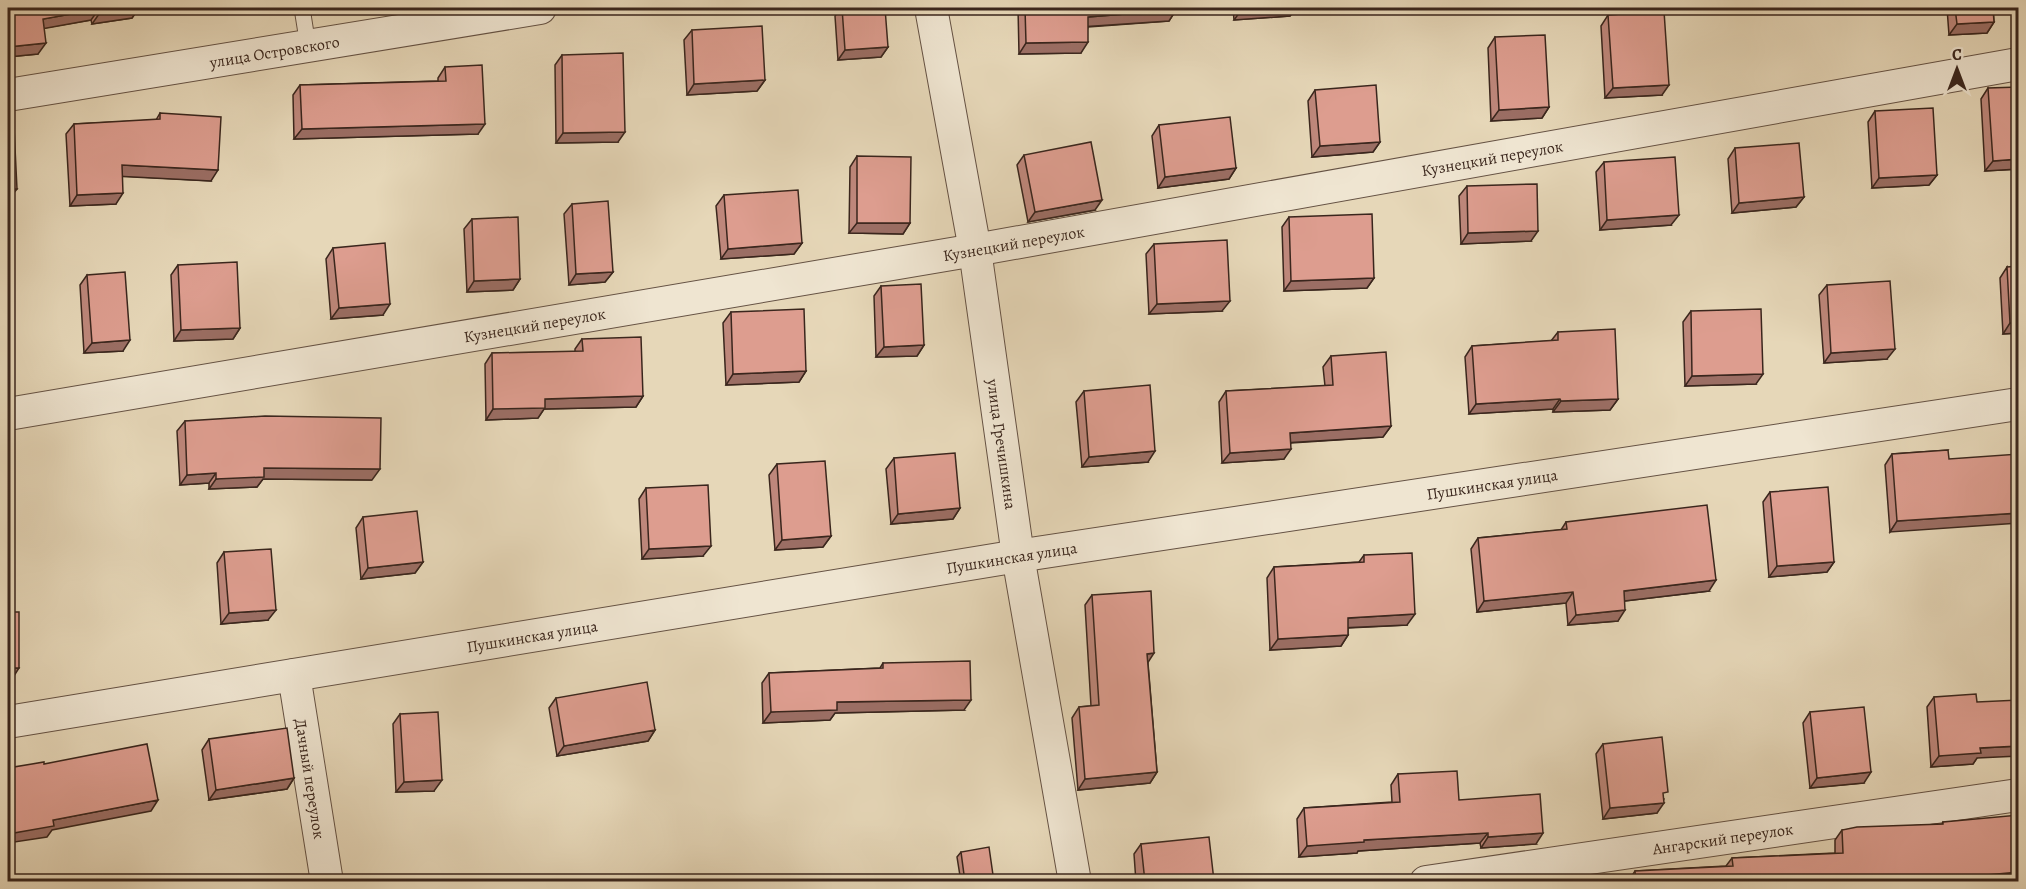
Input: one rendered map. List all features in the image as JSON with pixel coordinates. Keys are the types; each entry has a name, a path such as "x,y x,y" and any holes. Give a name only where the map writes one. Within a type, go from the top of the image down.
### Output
{"street":[{"name":"улица Островского","path":"8,95 540,8"},
{"name":"улица Гречишкина","path":"931,8 975,250 1018,556 1075,882"},
{"name":"Кузнецкий переулок","path":"8,414 975,250 2019,64"},
{"name":"Пушкинская улица","path":"8,722 1018,556 2019,404"},
{"name":"Дачный переулок","path":"294,675 327,882"},
{"name":"Ангарский переулок","path":"1426,882 2019,795"}],"lane":[{"path":"302,8 308,46"}],"building":[{"path":"8,8 138,8 99,14 99,9 43,19 46,43 8,47"},
{"path":"842,8 885,8 888,47 845,50"},
{"path":"1025,8 1176,8 1176,10 1088,17 1088,42 1026,43"},
{"path":"1955,8 1993,8 1994,22 1957,24"},
{"path":"1664,11 1669,85 1613,88 1608,15"},
{"path":"762,26 765,80 694,84 692,30"},
{"path":"1545,35 1549,107 1499,110 1495,37"},
{"path":"623,53 625,132 563,133 562,55"},
{"path":"482,65 485,124 302,129 300,85 446,81 445,67"},
{"path":"1376,85 1380,142 1320,146 1315,90"},
{"path":"2019,87 2019,159 1993,161 1988,88"},
{"path":"1933,108 1937,175 1879,178 1875,111"},
{"path":"160,113 221,117 218,170 122,165 123,193 77,195 74,124 160,119"},
{"path":"1230,117 1236,168 1165,177 1159,125"},
{"path":"14,127 17,189 8,189 8,128"},
{"path":"1091,142 1102,200 1035,212 1024,155"},
{"path":"1799,143 1804,197 1739,203 1735,148"},
{"path":"857,156 911,157 910,223 857,223"},
{"path":"1675,157 1679,215 1607,220 1604,162"},
{"path":"1537,184 1538,231 1468,233 1467,186"},
{"path":"798,190 802,243 728,249 724,195"},
{"path":"608,201 613,272 576,274 572,204"},
{"path":"1372,214 1374,278 1291,281 1289,217"},
{"path":"518,217 520,279 474,281 472,219"},
{"path":"1227,240 1230,301 1157,304 1154,244"},
{"path":"385,243 390,304 339,308 333,248"},
{"path":"237,262 240,328 181,330 178,265"},
{"path":"2019,266 2019,323 2010,323 2007,267"},
{"path":"125,272 130,340 92,343 87,275"},
{"path":"1890,281 1895,349 1831,353 1827,285"},
{"path":"921,284 924,345 884,347 881,286"},
{"path":"804,309 806,371 733,374 731,312"},
{"path":"1761,309 1763,374 1692,376 1691,311"},
{"path":"1615,329 1618,399 1561,401 1560,399 1476,404 1472,346 1558,340 1558,332"},
{"path":"641,337 643,396 545,399 545,408 493,409 492,353 583,351 582,339"},
{"path":"1386,352 1391,426 1290,433 1291,449 1230,453 1226,391 1333,385 1331,356"},
{"path":"1150,385 1155,451 1089,457 1084,391"},
{"path":"265,416 381,418 380,469 264,468 264,477 216,479 216,473 187,475 185,421"},
{"path":"1948,450 1949,459 2019,454 2019,513 1897,521 1892,454"},
{"path":"955,453 960,508 898,514 894,458"},
{"path":"825,461 831,536 782,540 777,464"},
{"path":"708,485 711,546 649,549 646,488"},
{"path":"1828,487 1834,562 1777,566 1770,492"},
{"path":"1707,505 1716,580 1624,591 1625,610 1576,615 1573,592 1484,601 1478,538 1567,529 1566,522"},
{"path":"417,511 423,562 368,568 363,517"},
{"path":"271,549 276,610 229,613 224,552"},
{"path":"1412,553 1415,614 1348,618 1348,635 1278,639 1274,567 1364,562 1364,555"},
{"path":"1151,591 1154,653 1147,654 1157,772 1085,779 1079,707 1099,705 1092,595"},
{"path":"8,612 19,612 19,668 8,668"},
{"path":"970,661 971,700 837,702 837,710 771,712 769,673 883,668 883,663"},
{"path":"647,682 655,730 564,746 556,698"},
{"path":"1976,694 1977,702 2019,700 2019,746 1980,748 1981,753 1939,756 1934,697"},
{"path":"1864,707 1871,772 1817,778 1810,712"},
{"path":"438,712 442,780 404,782 400,714"},
{"path":"287,728 294,778 216,790 209,739"},
{"path":"1662,737 1668,792 1663,793 1664,803 1610,808 1603,744"},
{"path":"147,744 158,800 53,820 54,826 8,834 8,768 44,762 44,764"},
{"path":"1457,771 1459,800 1540,794 1543,833 1488,837 1488,833 1364,840 1364,842 1307,846 1304,808 1400,802 1398,774"},
{"path":"2019,815 2019,872 1910,882 1636,882 1635,871 1733,866 1732,858 1843,853 1842,830 1857,827 1943,824 1943,822"},
{"path":"1209,837 1214,881 1145,882 1141,844"},
{"path":"989,847 994,882 965,882 961,852"}]}
